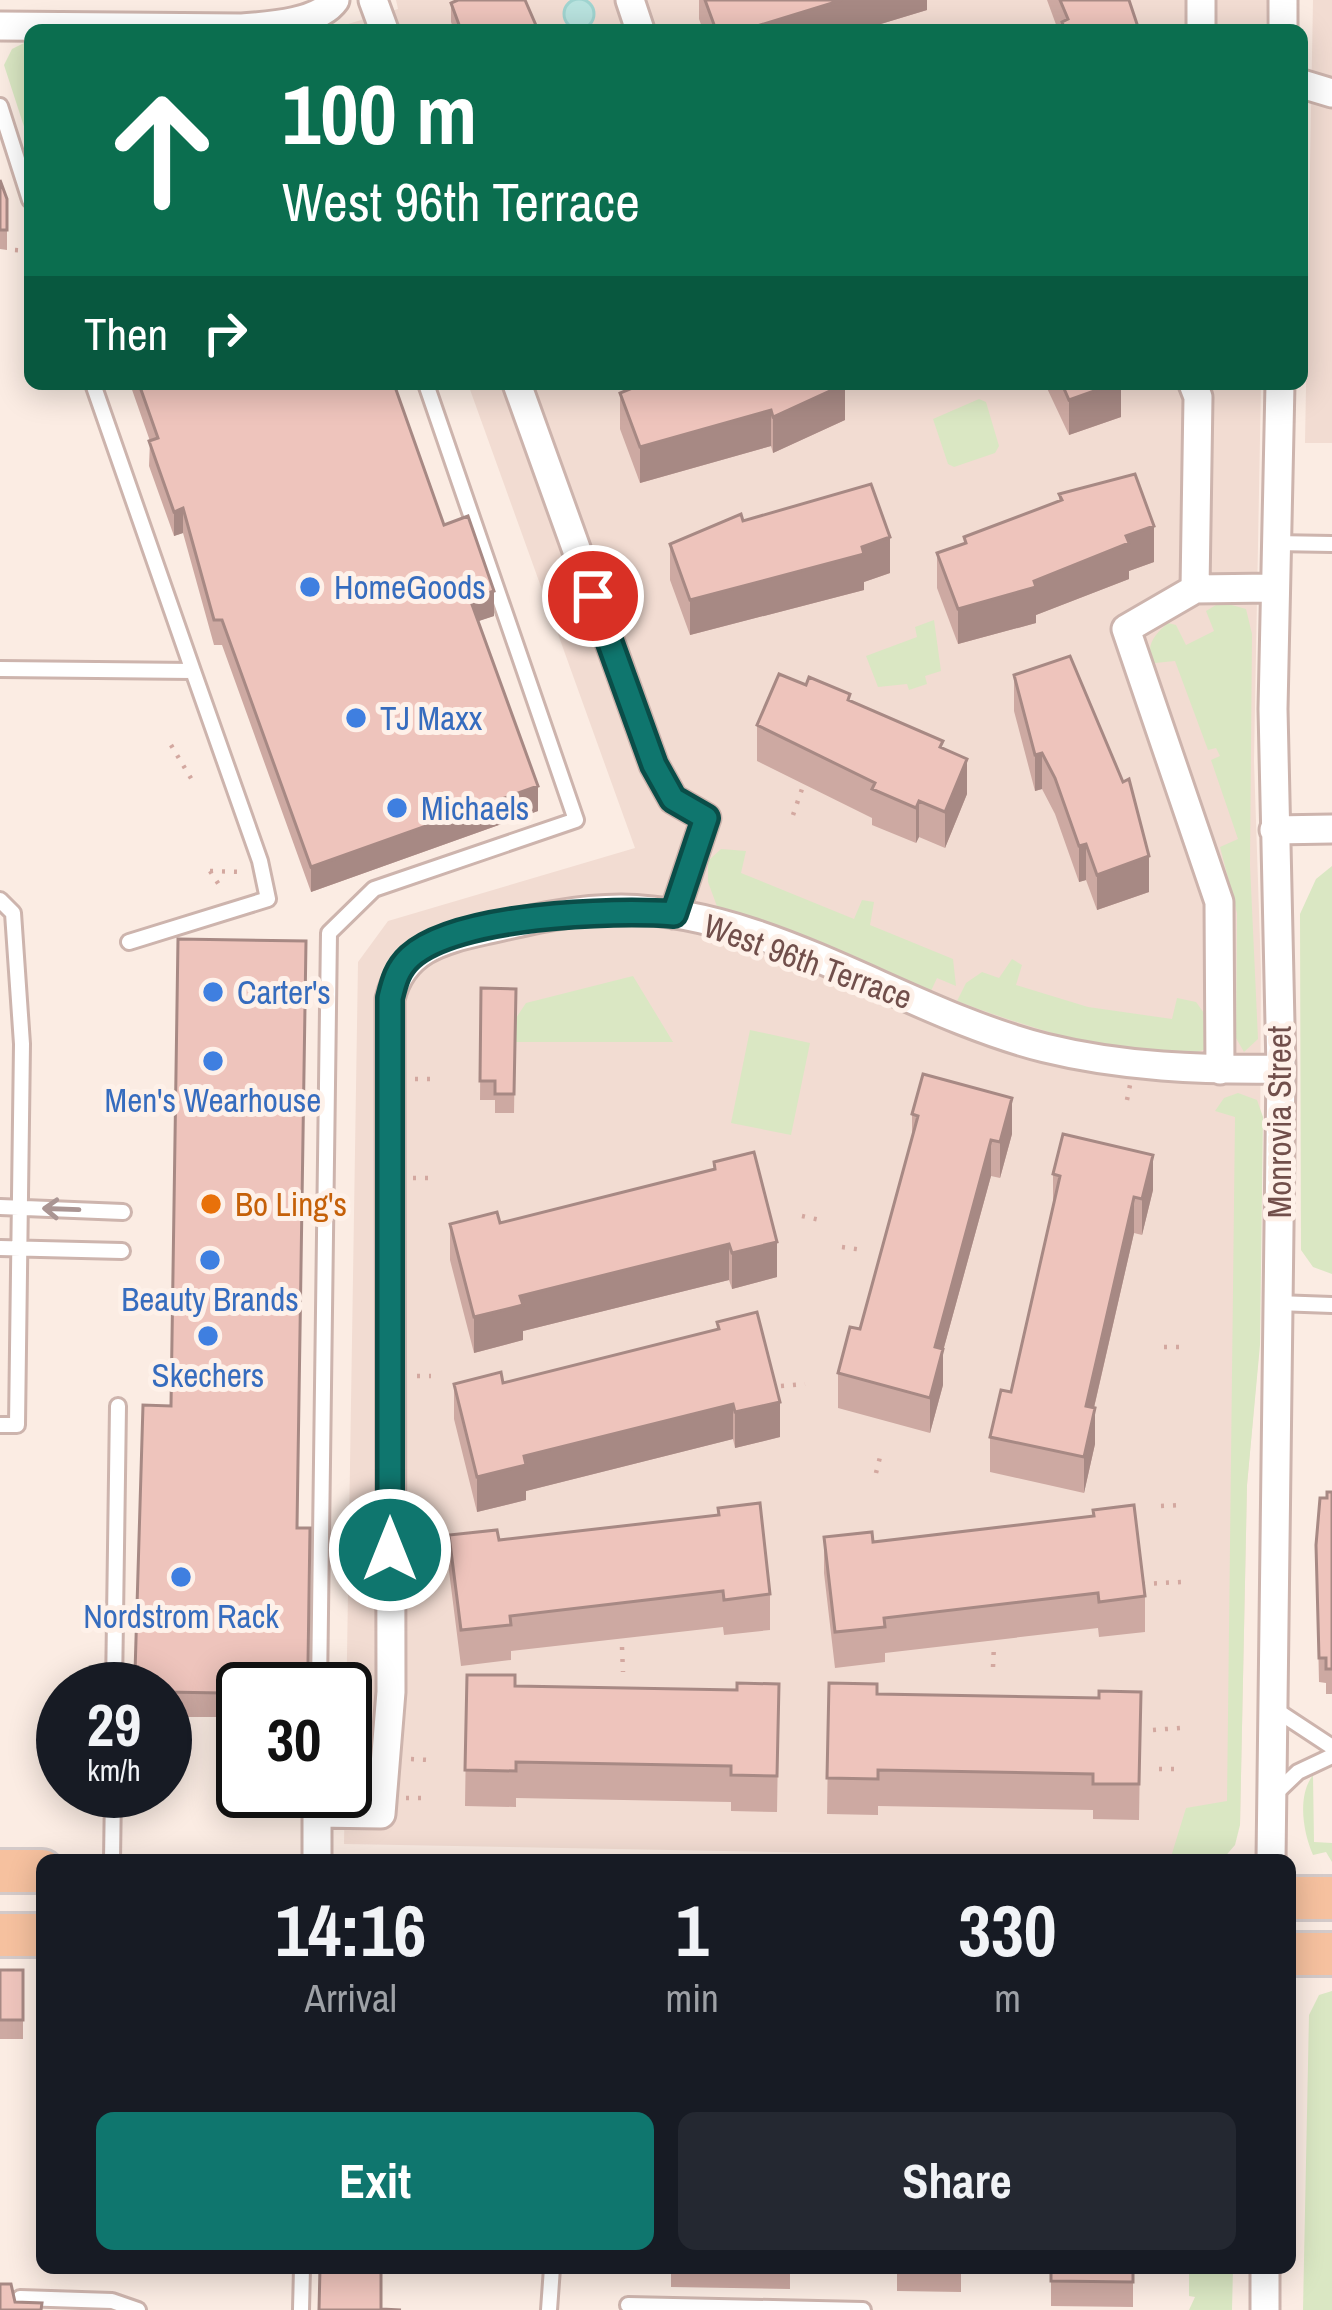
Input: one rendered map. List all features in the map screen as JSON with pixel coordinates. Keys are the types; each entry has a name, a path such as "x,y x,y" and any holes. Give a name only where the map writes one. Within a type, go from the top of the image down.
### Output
{"main road":[{"path":"0,1870 36,1871"},
{"path":"1296,1898 1332,1898"},
{"path":"0,1935 36,1935"},
{"path":"1296,1954 1332,1954"}],"street":[{"path":"281,24 330,8 335,0"},
{"path":"519,390 654,765 673,799 706,818 674,914"},
{"path":"1195,390 1195,589"},
{"name":"Monrovia Street","path":"1271,1854 1281,1069 1273,588 1280,390"},
{"path":"1220,1070 1219,902 1126,628 1195,589 1273,588"},
{"path":"1274,830 1332,829"},
{"name":"West 96th Terrace","path":"372,1812 380,1814 391,1692 401,1175 390,998 396,973 413,954 453,937 542,917 619,909 674,914 798,950 1042,1048 1128,1063 1281,1069"},
{"path":"317,1854 318,1818"},
{"path":"1265,2274 1265,2310"}],"lane":[{"path":"0,106 24,181"},
{"path":"96,390 268,899 129,942"},
{"path":"319,1662 329,933 374,889 575,820 428,390"},
{"path":"1274,543 1332,544"},
{"path":"0,669 193,671"},
{"path":"0,900 13,913 22,1044 17,1425 0,1425"},
{"path":"0,1208 122,1211"},
{"path":"0,1248 122,1251"},
{"path":"1277,1303 1332,1305"},
{"path":"114,1662 118,1406"},
{"path":"1272,1797 1298,1772 1332,1752 1273,1708"},
{"path":"112,1854 113,1818"},
{"path":"301,2310 302,2274"},
{"path":"549,2310 552,2274"},
{"path":"20,2299 139,2309"},
{"path":"628,2306 863,2310"}],"path":[{"path":"15,250 24,251"},
{"path":"171,745 195,785"},
{"path":"793,815 802,789"},
{"path":"224,892 210,871 242,872"},
{"path":"414,1079 434,1079"},
{"path":"401,1175 434,1178"},
{"path":"802,1216 820,1220"},
{"path":"842,1247 863,1250"},
{"path":"1164,1347 1184,1347"},
{"path":"411,1376 431,1376"},
{"path":"781,1386 805,1384"},
{"path":"876,1473 881,1454"},
{"path":"1161,1505 1182,1505"},
{"path":"1142,1584 1181,1582"},
{"path":"993,1666 994,1645"},
{"path":"622,1647 623,1672"},
{"path":"1153,1730 1180,1728"},
{"path":"406,1759 429,1760"},
{"path":"1159,1769 1180,1769"},
{"path":"406,1798 427,1798"}],"shaded area":[{"path":"396,0 1267,0 1266,24 348,24 398,9"},
{"path":"1313,0 1332,0 1332,443 1305,443"},
{"path":"470,390 1261,390 1254,761 1261,972 1259,1351 1247,1485 1240,1825 1220,1854 889,1854 344,1844 344,1818 372,1818 372,1662 347,1662 358,962 388,921 635,848"}],"green space":[{"path":"24,43 24,127 4,65 12,49"},
{"path":"979,399 986,402 999,446 995,453 954,467 948,464 933,419"},
{"path":"1221,602 1246,609 1252,634 1250,865 1258,1039 1244,1052 1236,1038 1237,913 1220,847 1238,839 1211,760 1220,756 1216,748 1208,750 1175,661 1155,663 1150,652 1155,636 1168,623 1176,625 1186,645 1214,631 1206,611"},
{"path":"934,620 941,671 925,676 927,684 909,690 907,684 878,687 866,656 917,637 915,627"},
{"path":"721,849 746,851 741,873 854,919 862,900 874,902 870,925 953,959 956,986 937,978 931,991 814,939 718,909 708,882 708,861"},
{"path":"1332,866 1332,1274 1313,1267 1301,1250 1300,914 1316,879"},
{"path":"1012,959 1022,965 1016,985 1088,1007 1172,1019 1177,998 1196,1002 1209,1020 1207,1048 1185,1055 1121,1050 957,1001 966,983 982,972 999,978"},
{"path":"633,976 673,1042 515,1042 516,1018 526,1003"},
{"path":"750,1030 810,1043 791,1135 731,1123"},
{"path":"1238,1093 1257,1100 1263,1117 1260,1345 1247,1485 1240,1825 1227,1854 1172,1854 1186,1808 1227,1801 1235,1117 1215,1111 1224,1098"},
{"path":"1313,1775 1314,1842 1332,1843 1332,1862 1326,1852 1313,1855 1307,1836 1303,1803"},
{"path":"1332,1991 1332,2310 1303,2310 1309,2015 1319,1995"},
{"path":"1189,2274 1233,2274 1232,2310 1189,2310 1195,2297 1189,2296"}],"water":[{"path":"573,0 585,0 593,8 591,24 565,20 565,8"}],"building":[{"path":"525,0 535,24 459,24 451,3"},
{"path":"705,0 842,0 764,24 714,24"},
{"path":"1060,0 1129,0 1137,24 1063,24 1068,19"},
{"path":"0,180 7,199 7,230 0,230"},
{"path":"141,390 396,390 444,525 468,516 494,591 470,599 538,786 311,867 222,620 214,620 183,508 174,512 149,441 158,438"},
{"path":"832,390 773,417 771,410 640,447 620,393"},
{"path":"1065,390 1097,390 1069,400"},
{"path":"1135,474 1154,526 1126,536 1129,543 1034,581 1036,587 958,609 937,553 966,543 964,537 1062,500 1059,494"},
{"path":"871,484 890,537 862,547 864,554 690,600 670,544 741,514 743,521"},
{"path":"1070,656 1123,782 1129,779 1149,856 1097,875 1086,844 1079,846 1055,778 1042,753 1035,755 1014,675"},
{"path":"779,674 806,685 809,677 850,694 848,700 943,741 940,747 967,759 945,812 919,801 916,808 872,789 875,783 757,725"},
{"path":"178,939 306,941 297,1528 310,1528 308,1662 216,1662 216,1693 192,1692 192,1662 135,1662 143,1405 171,1406"},
{"path":"481,988 516,989 514,1094 495,1094 495,1081 480,1081"},
{"path":"923,1074 1012,1098 1000,1142 991,1140 935,1347 943,1349 930,1398 838,1373 850,1327 860,1329 918,1116 912,1114"},
{"path":"1063,1134 1153,1155 1142,1199 1134,1197 1086,1406 1095,1408 1084,1457 990,1437 1001,1390 1011,1392 1060,1176 1053,1174"},
{"path":"754,1152 777,1242 732,1253 729,1244 520,1296 523,1305 474,1317 450,1224 497,1212 500,1223 715,1169 714,1162"},
{"path":"757,1312 780,1402 735,1412 733,1404 524,1456 526,1465 477,1477 454,1384 501,1372 503,1383 719,1329 717,1322"},
{"path":"1327,1492 1332,1492 1332,1669 1326,1669 1326,1658 1319,1658 1316,1545 1320,1498 1327,1498"},
{"path":"760,1503 770,1594 724,1600 723,1591 510,1616 511,1625 461,1630 449,1535 497,1530 499,1540 719,1515 718,1508"},
{"path":"1134,1505 1145,1596 1099,1602 1098,1593 884,1618 885,1627 835,1632 824,1537 872,1532 873,1542 1094,1516 1093,1510"},
{"path":"467,1675 515,1675 515,1686 737,1690 737,1683 779,1684 777,1776 731,1775 731,1766 516,1762 516,1771 465,1770"},
{"path":"829,1683 877,1684 877,1694 1099,1698 1099,1691 1141,1692 1139,1784 1093,1784 1093,1774 878,1770 878,1779 827,1778"},
{"path":"0,1970 23,1970 23,2020 0,2020"},
{"path":"320,2274 381,2274 381,2309 401,2310 319,2310"},
{"path":"1051,2274 1133,2274 1133,2282 1051,2281"},
{"path":"0,2284 11,2284 15,2302 42,2303 41,2310 0,2310"}],"place":[{"name":"HomeGoods","path":"310,587"},
{"name":"TJ Maxx","path":"356,718"},
{"name":"Michaels","path":"397,808"},
{"name":"Carter's","path":"213,992"},
{"name":"Men's Wearhouse","path":"213,1061"},
{"name":"Bo Ling's","path":"211,1204"},
{"name":"Beauty Brands","path":"210,1260"},
{"name":"Skechers","path":"208,1336"},
{"name":"Nordstrom Rack","path":"181,1577"}],"route":[{"path":"390,1550 390,998 396,973 413,954 453,937 542,917 619,909 674,914 706,818 673,799 654,765 593,596"}]}
